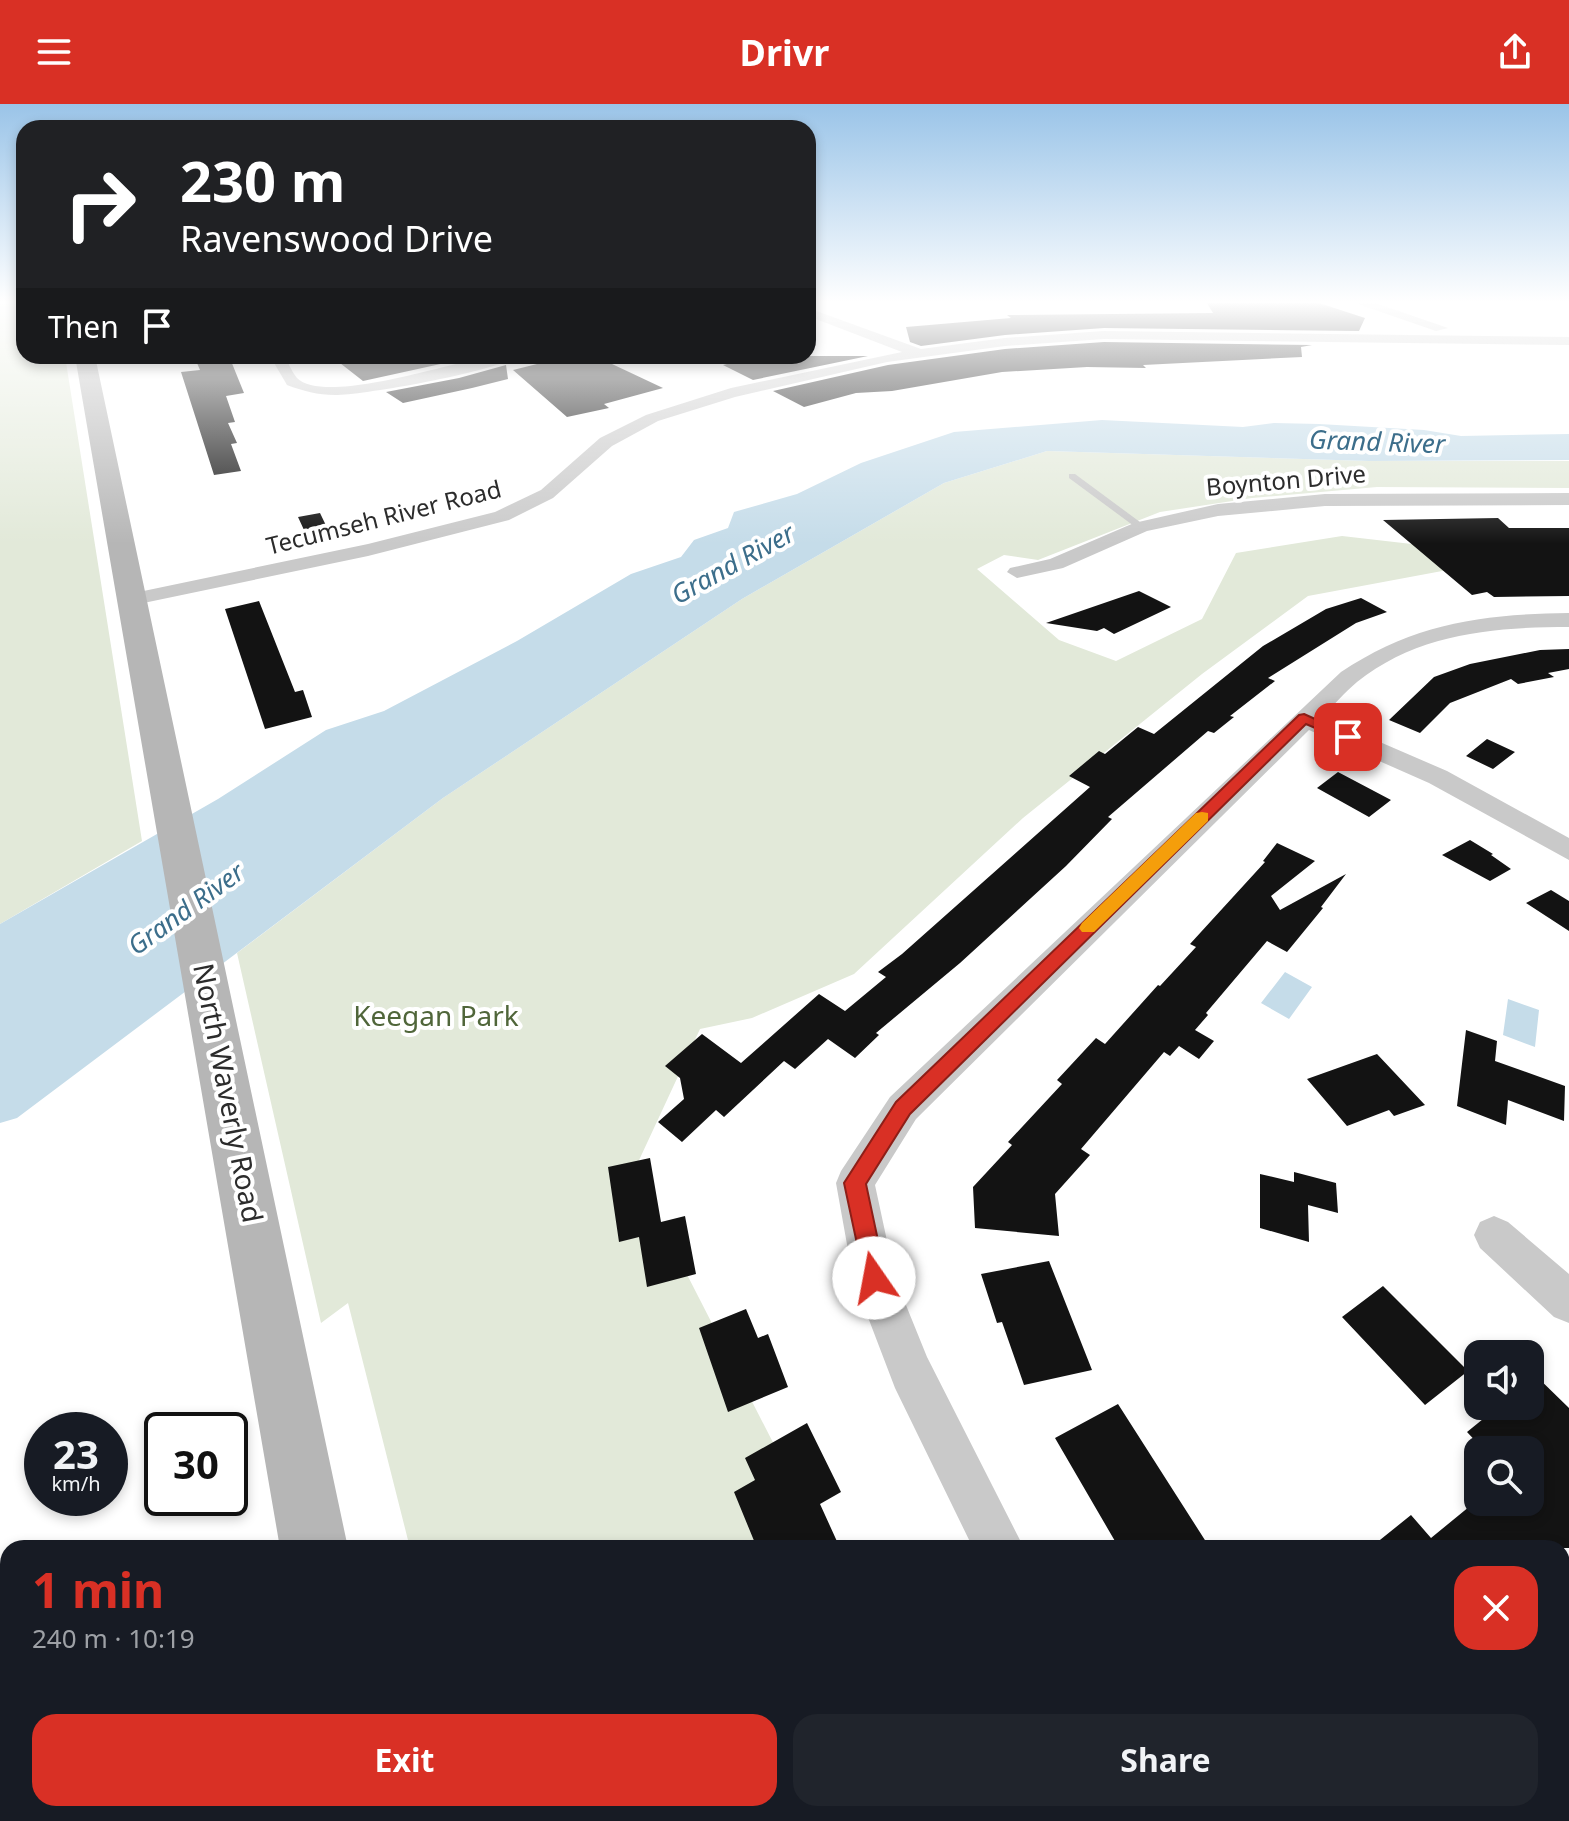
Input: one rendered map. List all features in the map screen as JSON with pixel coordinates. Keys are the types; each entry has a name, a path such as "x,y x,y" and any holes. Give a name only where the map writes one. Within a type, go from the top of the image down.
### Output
{"main road":[{"name":"North Waverly Road","path":"90,383 312,1540"}],"street":[{"path":"295,383 332,391 389,383"},
{"name":"Tecumseh River Road","path":"134,599 368,550 502,516 547,494 606,442 652,418 731,393 776,383"},
{"name":"Boynton Drive","path":"1017,572 1056,564 1141,527 1218,510 1325,500 1569,499"},
{"path":"995,1540 911,1372 874,1278 855,1183 903,1108 1349,677 1387,652 1480,625 1569,620"},
{"path":"1304,718 1438,777 1569,850"},
{"path":"1494,1235 1569,1302"}],"lane":[{"path":"1072,476 1141,527"}],"green space":[{"path":"0,383 69,383 142,841 0,924"},
{"name":"Keegan Park","path":"1047,451 1369,461 1569,461 1569,488 1377,487 1252,498 1160,512 1038,560 1004,555 977,569 1059,640 1116,661 1202,619 1236,553 1342,536 1464,550 1469,566 1308,596 1202,674 1023,818 854,974 752,1018 700,1029 634,1171 823,1540 408,1540 348,1303 321,1323 237,953 443,798 742,599 944,483"}],"water":[{"name":"Grand River","path":"1102,420 1243,427 1274,423 1319,424 1424,430 1461,436 1569,434 1569,460 1369,461 1047,451 944,483 742,599 443,798 17,1118 0,1123 0,924 218,799 326,730 384,711 517,641 631,574 681,557 694,540 728,528 734,512 797,494 861,463 954,432"},
{"path":"1285,972 1312,987 1289,1019 1261,1003"},
{"path":"1508,999 1539,1010 1535,1047 1503,1035"}],"building":[{"path":"185,383 240,383 244,393 226,396 235,422 228,423 237,443 231,444 241,471 214,475"},
{"path":"432,383 491,383 403,403 386,392"},
{"path":"528,383 653,383 663,388 604,404 609,408 567,417"},
{"path":"808,383 938,383 856,393 804,407 773,391"},
{"path":"320,513 332,538 310,543 298,517"},
{"path":"1498,518 1509,528 1569,528 1569,596 1494,597 1487,592 1472,595 1383,520"},
{"path":"1139,591 1171,607 1114,634 1104,628 1097,631 1046,623"},
{"path":"1361,598 1387,612 1356,623 1268,678 1275,681 1230,716 1234,717 1214,733 1208,731 1108,817 1112,819 1066,866 960,963 876,1033 879,1035 855,1058 828,1039 795,1069 784,1061 724,1117 716,1110 682,1142 658,1122 684,1099 680,1078 665,1066 702,1034 741,1063 819,994 845,1011 886,977 878,972 1090,787 1069,776 1099,751 1105,754 1138,727 1154,734 1263,646 1326,609"},
{"path":"259,601 295,692 303,690 312,717 265,729 225,609"},
{"path":"1569,649 1569,669 1548,673 1554,677 1518,684 1511,679 1450,703 1420,733 1389,720 1434,677 1470,664 1540,650"},
{"path":"1487,739 1515,752 1493,769 1466,756"},
{"path":"1338,772 1391,800 1369,817 1317,788"},
{"path":"1470,840 1511,869 1490,881 1442,855"},
{"path":"1277,843 1315,861 1271,896 1280,910 1346,874 1323,908 1287,952 1267,941 1206,1013 1208,1015 1195,1030 1214,1041 1199,1059 1179,1046 1170,1056 1164,1052 1081,1149 1090,1155 1055,1194 1059,1236 975,1228 973,1187 1012,1145 1008,1142 1062,1084 1057,1080 1096,1038 1105,1044 1196,947 1190,944 1265,862"},
{"path":"1551,890 1569,901 1569,931 1526,903"},
{"path":"1466,1030 1497,1041 1495,1061 1565,1086 1564,1121 1508,1100 1506,1125 1457,1106"},
{"path":"1377,1054 1425,1105 1394,1116 1389,1110 1347,1126 1307,1079"},
{"path":"650,1158 661,1222 685,1216 696,1274 647,1287 639,1237 619,1242 608,1167"},
{"path":"1294,1172 1336,1183 1338,1213 1308,1205 1309,1242 1260,1228 1260,1174 1294,1182"},
{"path":"1049,1261 1092,1370 1024,1385 1002,1322 997,1323 981,1274"},
{"path":"1383,1286 1464,1367 1464,1374 1425,1405 1342,1317"},
{"path":"746,1309 758,1338 768,1334 788,1387 728,1412 699,1328"},
{"path":"1544,1384 1569,1408 1569,1540 1380,1540 1411,1515 1431,1538 1464,1511 1464,1516 1544,1516 1544,1436 1471,1436 1467,1432 1482,1420 1544,1420"},
{"path":"1118,1404 1205,1540 1114,1540 1055,1438"},
{"path":"807,1423 841,1492 820,1504 836,1540 754,1540 734,1492 755,1480 745,1458"}],"slow traffic":[{"path":"1088,928 1202,817"}],"route":[{"path":"874,1278 855,1183 903,1108 1304,718 1348,737"}]}
